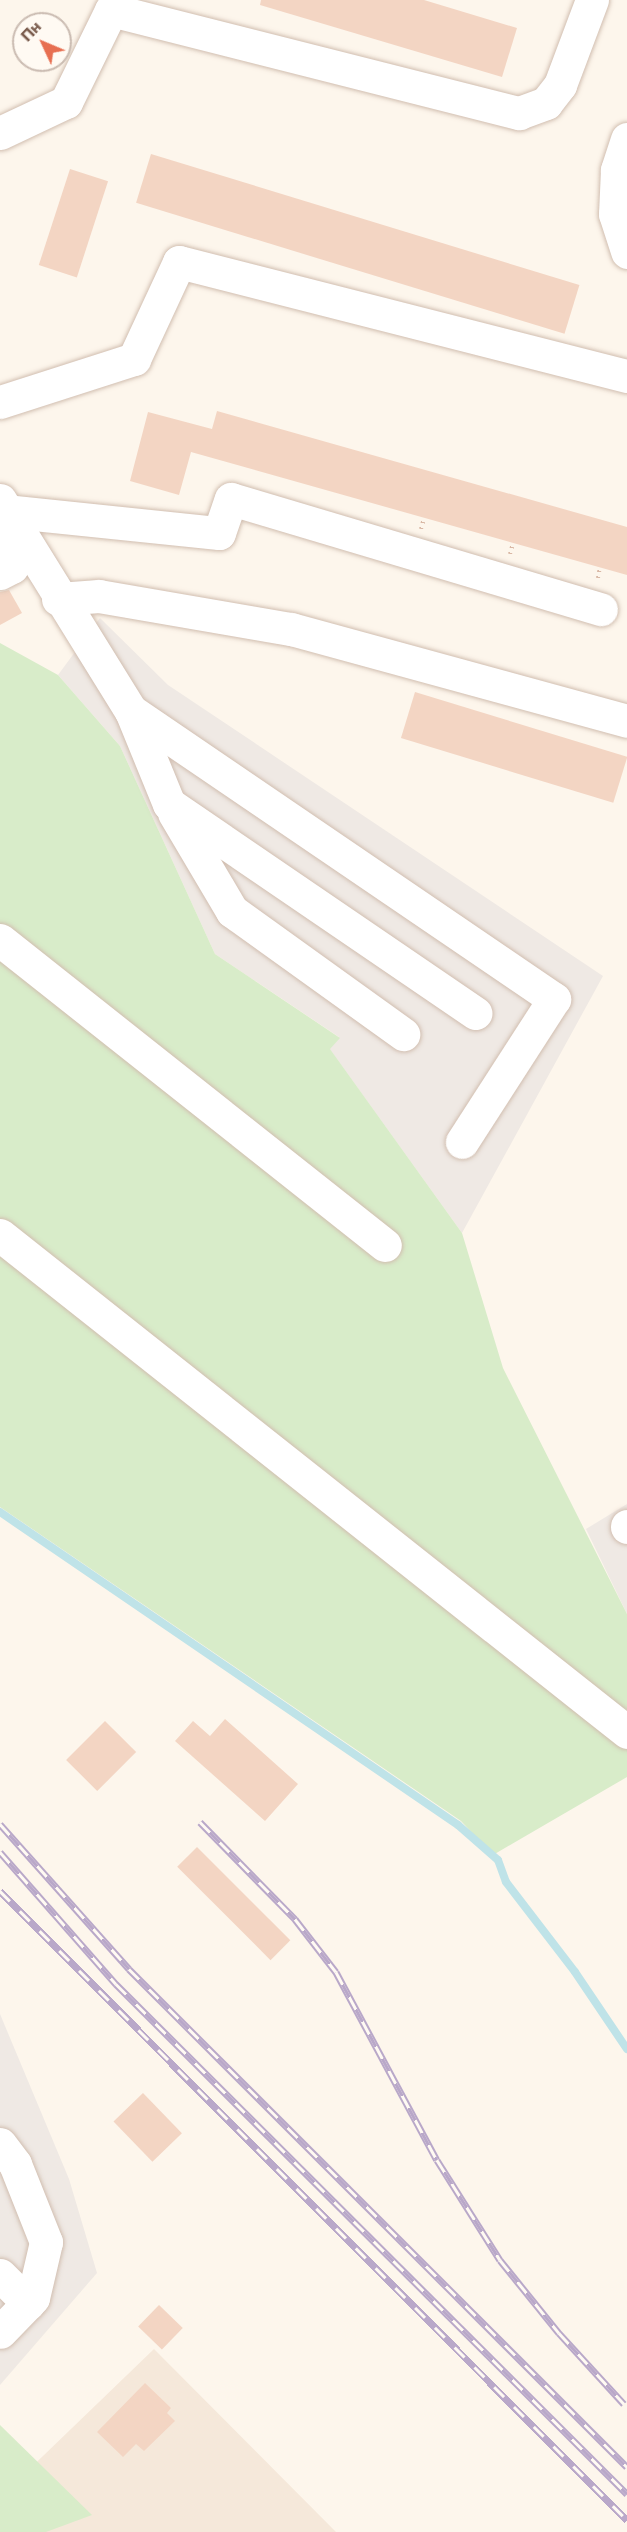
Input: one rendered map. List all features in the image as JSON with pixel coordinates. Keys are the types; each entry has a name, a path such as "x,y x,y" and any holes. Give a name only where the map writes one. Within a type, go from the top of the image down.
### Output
{"street":[{"path":"0,133 66,102 111,10 519,113 546,103 560,84 592,0"},
{"path":"627,139 617,170 615,214 627,252"},
{"path":"0,402 134,359 179,262 627,376"},
{"path":"2,509 219,533 231,499 601,609"},
{"path":"0,573 12,567 2,509"},
{"path":"2,509 131,711 169,804 232,911 403,1034"},
{"path":"58,599 99,596 291,629 627,721"},
{"path":"131,711 554,999 462,1142"},
{"path":"169,804 475,1013"},
{"path":"0,940 384,1245"},
{"path":"0,1235 627,1731"},
{"path":"0,2144 15,2164 46,2242 33,2298 0,2332"},
{"path":"0,2275 28,2303"}],"shaded area":[{"path":"100,618 168,685 603,976 462,1233 329,1048 339,1037 215,954 120,746 58,675"},
{"path":"627,1504 627,1614 586,1529"},
{"path":"0,2014 69,2179 97,2273 0,2385"},
{"path":"154,2349 336,2532 0,2532 0,2489 16,2482"}],"green space":[{"path":"0,643 58,675 120,746 215,954 340,1038 330,1049 462,1233 503,1368 627,1614 627,1777 493,1855 461,1821 0,1507"},
{"path":"0,2425 92,2515 46,2532 0,2532"}],"building":[{"path":"261,0 424,0 517,28 502,77 260,5"},
{"path":"151,154 579,285 565,334 136,203"},
{"path":"70,169 108,181 77,277 39,265"},
{"path":"217,411 627,527 627,575 191,452 179,495 130,481 148,412 212,429"},
{"path":"9,590 22,613 0,625 0,592"},
{"path":"415,692 627,757 613,803 401,738"},
{"path":"225,1719 298,1784 265,1821 175,1741 193,1721 210,1736"},
{"path":"105,1721 136,1752 97,1791 66,1760"},
{"path":"197,1847 290,1940 271,1960 177,1867"},
{"path":"143,2093 182,2133 152,2162 114,2121"},
{"path":"159,2305 183,2328 162,2350 138,2327"},
{"path":"145,2383 171,2408 167,2413 175,2421 144,2451 136,2444 123,2457 97,2432"}],"waterway":[{"path":"0,1512 458,1825 498,1860 506,1882 575,1972 627,2049"}],"railway":[{"path":"200,1822 295,1919 336,1972 437,2160 500,2260 559,2333 624,2404"},
{"path":"0,1824 129,1969 627,2467"},
{"path":"0,1852 116,1984 627,2494"},
{"path":"0,1891 627,2520"}]}
